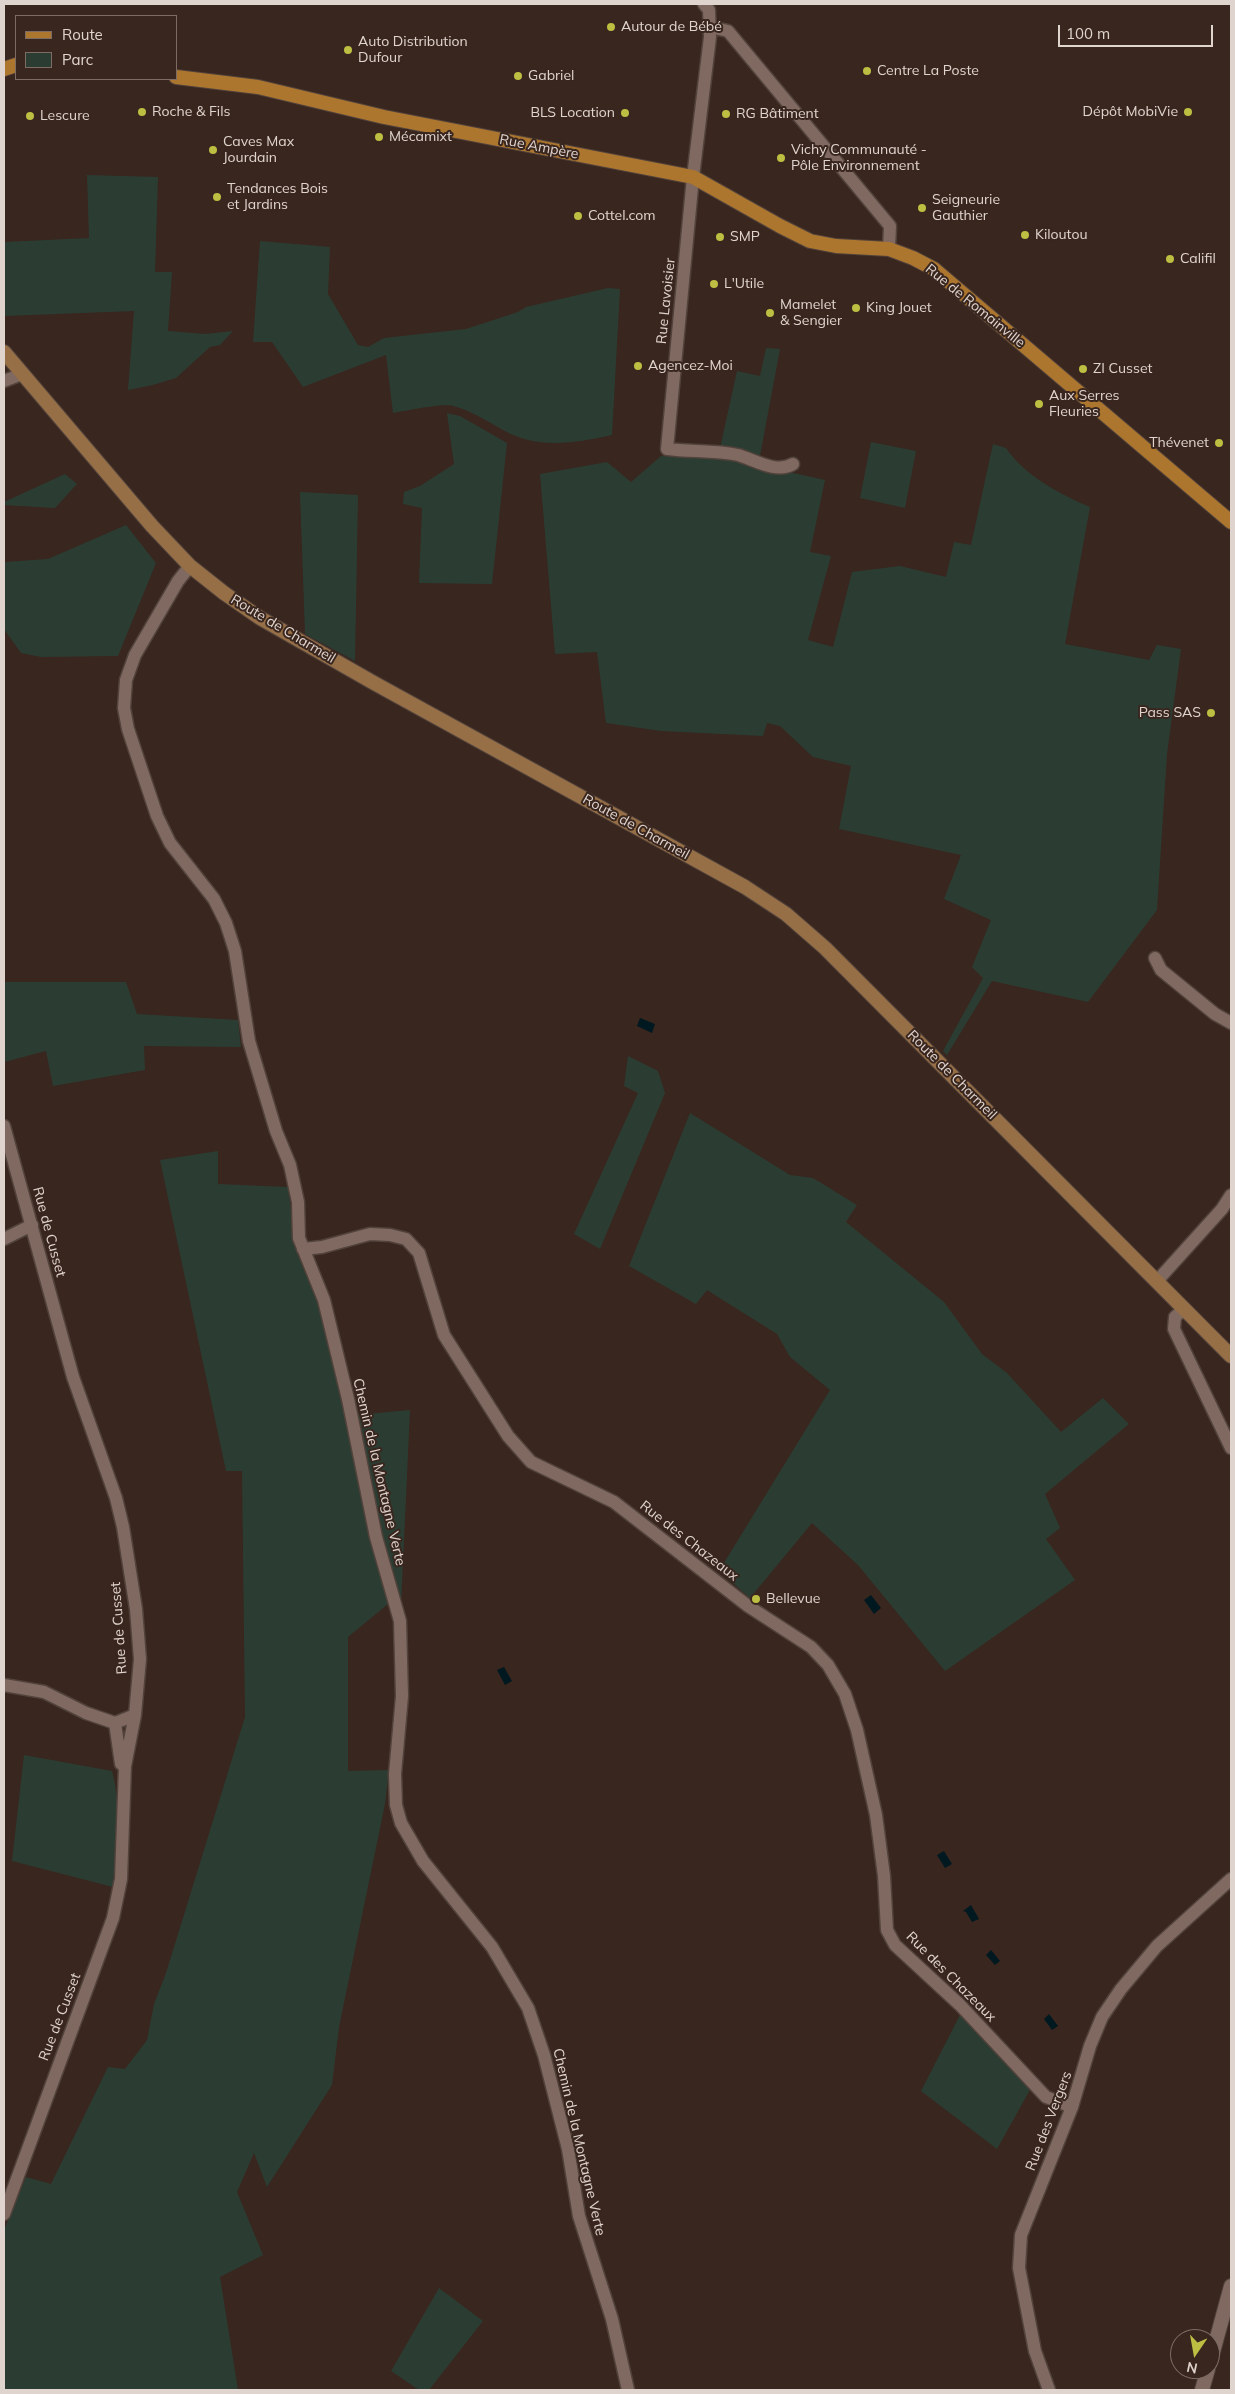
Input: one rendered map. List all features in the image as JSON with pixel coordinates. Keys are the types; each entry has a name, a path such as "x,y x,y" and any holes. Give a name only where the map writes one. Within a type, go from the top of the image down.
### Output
{"main road":[{"name":"Rue Ampère","path":"178,77 258,87 384,117 693,178 810,241 836,246 889,249"},
{"name":"Rue de Romainville","path":"889,249 913,258 934,270 1231,522"},
{"name":"Route de Charmeil","path":"4,352 152,526 190,566 260,618 745,887 786,914 825,948 910,1032 1231,1356"}],"street":[{"path":"704,4 708,10 710,27 728,31 890,226 889,249"},
{"name":"Rue Lavoisier","path":"710,27 693,178 668,449 736,455 778,468 786,468 793,464"},
{"path":"4,381 22,374"},
{"name":"Chemin de la Montagne Verte","path":"190,566 178,581 135,655 126,680 124,708 128,729 157,816 167,837 214,899 226,922 235,951 249,1041 276,1131 290,1165 298,1202 299,1238 324,1300 348,1399 376,1538 400,1621 402,1696 395,1774 396,1806 401,1823 423,1860 492,1947 528,2008 544,2056 568,2149 579,2216 612,2319 628,2390"},
{"path":"1155,958 1161,970 1215,1014 1231,1023"},
{"name":"Rue de Cusset","path":"4,1126 73,1377 116,1498 123,1527 136,1609 140,1659 136,1715 125,1766 121,1879 113,1918 8,2190 4,2214"},
{"path":"1156,1281 1222,1209 1231,1195"},
{"path":"4,1240 32,1225"},
{"name":"Rue des Chazeaux","path":"303,1249 322,1247 370,1234 390,1235 406,1239 419,1253 444,1335 508,1436 531,1462 614,1502 748,1606 811,1647 828,1665 845,1694 857,1730 876,1815 884,1876 887,1930 895,1945 960,2005 1046,2097 1072,2107"},
{"path":"1184,1309 1175,1317 1174,1329 1231,1448"},
{"path":"4,1685 44,1692 86,1713 115,1723 136,1715"},
{"path":"115,1723 121,1764 125,1766"},
{"name":"Rue des Vergers","path":"1049,2390 1035,2351 1018,2268 1021,2235 1029,2211 1072,2107 1090,2046 1102,2017 1121,1988 1157,1946 1231,1879"},
{"path":"1219,2329 1231,2286"}],"green space":[{"path":"87,175 158,177 155,272 172,272 168,331 205,334 233,331 220,345 210,347 176,378 128,390 134,311 4,316 4,242 89,238"},
{"path":"260,241 330,247 328,294 358,345 368,347 384,338 466,329 518,312 526,307 608,288 620,289 612,435 574,442 549,443 523,439 461,408 448,405 393,413 386,355 303,387 272,342 253,342"},
{"path":"766,348 780,349 760,456 720,448 737,371 760,376"},
{"path":"447,413 460,416 507,443 492,584 419,583 422,508 403,504 404,492 420,486 454,464"},
{"path":"871,442 916,451 905,508 860,498"},
{"path":"993,444 1006,448 1033,476 1090,507 1065,644 1149,660 1157,645 1181,649 1167,754 1157,910 1088,1002 992,981 947,1055 943,1051 983,978 972,967 991,920 944,899 961,855 839,829 851,766 813,757 780,726 767,723 763,736 661,731 606,723 597,652 555,654 540,474 607,462 631,482 661,456 735,460 825,480 810,552 831,556 808,640 833,647 852,572 900,566 946,577 954,542 971,545"},
{"path":"65,474 77,484 55,508 4,505 4,502"},
{"path":"300,492 358,495 355,661 305,634"},
{"path":"126,525 156,563 118,656 41,657 21,653 4,629 4,562 48,559"},
{"path":"4,982 126,982 137,1014 238,1020 241,1047 144,1046 145,1070 53,1086 46,1051 4,1062"},
{"path":"628,1056 658,1071 665,1093 600,1249 574,1234 638,1093 624,1086"},
{"path":"690,1113 790,1175 813,1178 857,1205 846,1222 944,1302 982,1354 1007,1373 1061,1432 1103,1398 1129,1424 1045,1494 1060,1528 1046,1539 1075,1580 945,1671 858,1565 812,1523 750,1598 719,1571 830,1390 790,1357 777,1334 707,1290 696,1304 629,1266"},
{"path":"218,1151 218,1184 288,1187 296,1250 319,1305 346,1416 410,1410 401,1606 388,1604 348,1637 348,1771 389,1770 385,1804 339,2027 332,2085 267,2187 254,2153 237,2192 263,2255 220,2277 238,2390 4,2390 4,2230 26,2177 51,2184 108,2067 125,2069 147,2040 154,2004 166,1973 245,1717 242,1471 226,1471 160,1160"},
{"path":"24,1755 112,1771 118,1814 113,1887 12,1861"},
{"path":"961,2013 1031,2088 997,2149 921,2091"},
{"path":"439,2288 483,2321 429,2390 419,2390 391,2371"}],"water":[{"path":"640,1018 655,1024 652,1033 637,1026"},
{"path":"871,1595 881,1608 874,1614 864,1600"},
{"path":"504,1667 512,1681 505,1685 497,1670"},
{"path":"944,1851 952,1864 945,1868 937,1855"},
{"path":"971,1905 979,1919 972,1922 966,1912 963,1911"},
{"path":"991,1950 1000,1961 995,1965 986,1955"},
{"path":"1049,2014 1058,2026 1052,2030 1044,2019"}],"place":[{"name":"Autour de Bébé","path":"611,27"},
{"name":"Auto Distribution Dufour","path":"348,50"},
{"name":"Centre La Poste","path":"867,71"},
{"name":"Gabriel","path":"518,76"},
{"name":"Roche & Fils","path":"142,112"},
{"name":"Dépôt MobiVie","path":"1188,112"},
{"name":"BLS Location","path":"625,113"},
{"name":"RG Bâtiment","path":"726,114"},
{"name":"Lescure","path":"30,116"},
{"name":"Mécamixt","path":"379,137"},
{"name":"Caves Max Jourdain","path":"213,150"},
{"name":"Vichy Communauté - Pôle Environnement","path":"781,158"},
{"name":"Tendances Bois et Jardins","path":"217,197"},
{"name":"Seigneurie Gauthier","path":"922,208"},
{"name":"Cottel.com","path":"578,216"},
{"name":"Kiloutou","path":"1025,235"},
{"name":"SMP","path":"720,237"},
{"name":"Califil","path":"1170,259"},
{"name":"L'Utile","path":"714,284"},
{"name":"King Jouet","path":"856,308"},
{"name":"Mamelet & Sengier","path":"770,313"},
{"name":"Agencez-Moi","path":"638,366"},
{"name":"ZI Cusset","path":"1083,369"},
{"name":"Aux Serres Fleuries","path":"1039,404"},
{"name":"Thévenet","path":"1219,443"},
{"name":"Pass SAS","path":"1211,713"},
{"name":"Bellevue","path":"756,1599"}]}
